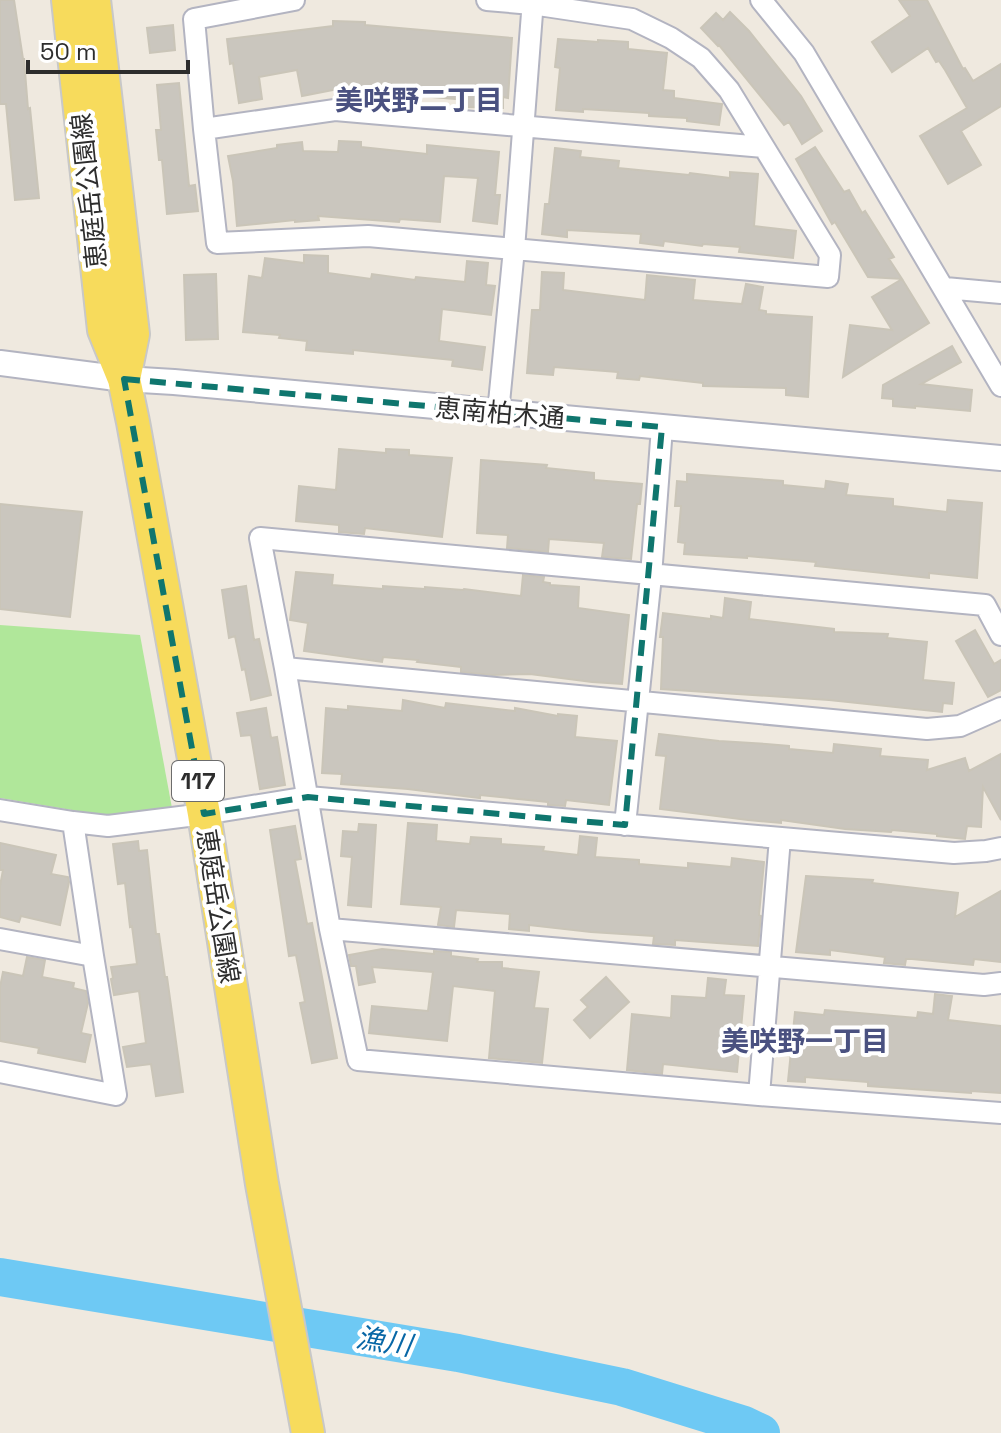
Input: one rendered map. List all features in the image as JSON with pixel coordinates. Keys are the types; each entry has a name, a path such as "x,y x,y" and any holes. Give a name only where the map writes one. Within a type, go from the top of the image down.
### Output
{"main road":[{"name":"恵庭岳公園線","path":"68,0 104,330 124,379 204,814 262,1184 308,1433"},
{"name":"恵庭岳公園線","path":"94,0 133,334 124,379"}],"street":[{"path":"294,0 194,19 217,243 368,236 828,277 830,255 729,90 701,58 671,38 632,19 533,2 487,0"},
{"path":"761,0 804,53 1001,386"},
{"path":"498,413 533,2"},
{"path":"204,129 335,110 764,147"},
{"path":"945,288 1001,293"},
{"name":"恵南柏木通","path":"0,363 124,379 1001,458"},
{"path":"625,825 651,576 662,427"},
{"path":"1001,635 985,605 260,538 330,929 358,1060 1001,1113"},
{"path":"285,668 927,729 960,726 1001,708"},
{"path":"0,810 108,826 308,797 954,853 1001,848"},
{"path":"0,1072 116,1095 73,822"},
{"path":"759,1095 780,838"},
{"path":"330,929 984,985 1001,983"},
{"path":"0,939 93,956"}],"highlighted area":[{"path":"124,379 662,427 625,825 308,797 204,814"}],"green space":[{"path":"0,625 140,635 172,808 137,821 0,798"}],"building":[{"path":"0,0 14,0 24,59 39,198 15,200 6,104 0,104"},
{"path":"899,0 927,0 963,69 973,81 1001,64 1001,106 961,131 981,165 948,184 920,136 967,108 928,48 892,72 872,42 910,16"},
{"path":"730,12 801,96 822,131 802,144 789,122 784,125 719,45 701,28 716,13 723,20"},
{"path":"333,21 512,38 508,98 503,97 503,108 466,107 467,100 338,89 302,96 297,70 259,77 262,99 239,103 227,39 333,26"},
{"path":"173,25 175,50 150,53 147,28"},
{"path":"558,39 628,42 628,49 667,53 663,90 674,91 674,98 722,104 719,125 687,121 687,118 649,116 649,113 556,110 560,68 555,67"},
{"path":"179,83 189,186 195,185 198,211 167,214 156,130 161,130 157,85"},
{"path":"339,141 361,142 361,147 427,154 427,145 499,152 495,195 500,195 497,224 473,221 478,178 444,176 440,222 318,216 319,220 237,226 228,156 302,142 303,151 338,152"},
{"path":"815,147 844,192 849,190 862,213 865,211 894,257 889,259 902,279 868,277 835,222 832,224 796,159"},
{"path":"555,148 581,151 580,157 619,161 618,168 730,178 730,172 758,174 754,226 796,231 793,258 739,252 740,247 664,241 663,246 640,243 641,234 567,230 567,237 542,234 545,204 549,204"},
{"path":"304,255 328,256 328,273 371,279 372,274 465,282 467,261 488,263 486,285 495,286 491,315 442,309 439,341 485,347 482,370 452,366 453,360 353,350 353,354 306,350 307,341 243,332 249,276 262,278 265,258 304,263"},
{"path":"542,272 564,273 563,290 645,300 647,275 695,280 693,300 742,304 746,284 763,287 759,310 766,311 766,314 812,317 808,397 786,395 786,388 703,386 703,383 640,376 639,380 617,378 618,372 554,367 553,375 527,373 532,310 540,310"},
{"path":"216,274 218,339 186,340 184,275"},
{"path":"902,279 929,323 843,377 850,325 892,330 872,297"},
{"path":"952,346 961,362 921,384 972,390 970,411 893,406 893,399 882,398 883,385"},
{"path":"339,449 386,453 386,449 409,450 409,455 452,458 442,537 365,528 364,534 339,532 339,525 296,521 299,486 336,490"},
{"path":"481,460 547,465 546,468 594,473 594,480 642,484 631,559 602,557 604,543 549,539 548,552 507,548 508,535 477,533"},
{"path":"687,474 783,481 783,485 825,489 826,481 848,484 846,495 893,499 893,506 947,512 948,500 982,503 977,578 929,573 929,578 815,566 816,562 684,554 685,543 678,542 681,506 675,506 677,481 687,482"},
{"path":"0,504 82,512 70,617 0,609"},
{"path":"296,572 333,575 332,585 383,589 383,586 425,587 521,596 523,575 544,577 543,582 550,585 579,587 578,608 629,615 622,684 530,674 461,672 461,667 418,660 383,657 382,662 304,651 308,623 290,620"},
{"path":"246,586 254,640 259,639 271,695 251,700 235,636 229,638 222,590"},
{"path":"725,598 751,602 749,619 834,629 834,632 888,634 887,638 927,642 923,680 954,683 952,704 943,703 942,712 829,700 661,689 663,613 723,618"},
{"path":"975,630 994,664 1001,660 1001,690 988,697 956,641"},
{"path":"403,700 445,708 446,703 577,716 575,737 617,741 609,805 566,800 565,806 548,805 548,802 480,795 480,798 341,784 342,774 322,773 326,708 348,710 348,706 402,711"},
{"path":"266,708 271,738 277,737 285,785 260,789 251,735 241,736 237,713"},
{"path":"659,734 833,753 834,744 881,749 880,756 928,760 927,770 965,758 969,771 1001,754 1001,820 983,787 981,827 967,826 965,839 660,809 666,756 656,755"},
{"path":"408,823 437,825 436,841 470,844 471,837 501,839 501,844 544,847 543,851 578,855 580,836 597,838 595,857 639,860 639,864 688,868 688,863 731,867 732,858 764,862 758,946 675,940 675,945 653,944 654,936 529,925 529,931 509,929 510,914 456,910 454,927 438,925 441,907 401,904"},
{"path":"359,824 376,825 371,907 348,905 352,857 341,856 343,831 358,832"},
{"path":"295,826 301,859 295,860 307,924 312,923 337,1058 312,1063 300,1003 305,1002 296,955 289,956 270,830"},
{"path":"138,841 139,851 147,850 156,934 159,934 167,977 183,1092 156,1096 151,1064 127,1067 123,1047 146,1043 139,991 114,995 111,979 111,967 137,964 125,883 118,884 113,844"},
{"path":"0,843 56,855 51,874 68,877 69,882 60,925 21,916 19,922 0,917 3,870 0,870"},
{"path":"806,876 873,880 872,883 958,893 955,917 1001,891 1001,962 974,959 973,965 906,959 905,965 884,963 885,957 830,950 830,955 796,952"},
{"path":"382,949 434,954 434,951 451,952 451,956 478,959 477,962 502,962 502,968 539,972 534,1008 548,1009 542,1063 489,1058 495,991 453,986 447,1041 369,1033 372,1006 428,1011 433,972 372,967 375,982 359,985 356,966 351,966 349,955"},
{"path":"27,957 45,960 42,977 74,983 73,988 86,991 88,1003 81,1033 91,1035 85,1062 38,1053 39,1048 0,1041 3,972 23,976"},
{"path":"606,977 629,1002 590,1038 574,1020 588,1007 581,1000"},
{"path":"708,978 726,980 724,995 744,996 737,1072 663,1064 662,1074 627,1070 632,1014 671,1018 672,996 706,998"},
{"path":"935,994 952,996 948,1020 1001,1026 1001,1093 868,1086 868,1082 805,1077 805,1082 788,1081 795,1012 824,1015 825,1010 917,1018 918,1012 933,1014"}],"waterway":[{"name":"漁川","path":"0,1277 458,1353 622,1387 761,1433"}],"district":[{"name":"美咲野二丁目","path":"419,100"},
{"name":"美咲野一丁目","path":"805,1041"}]}
